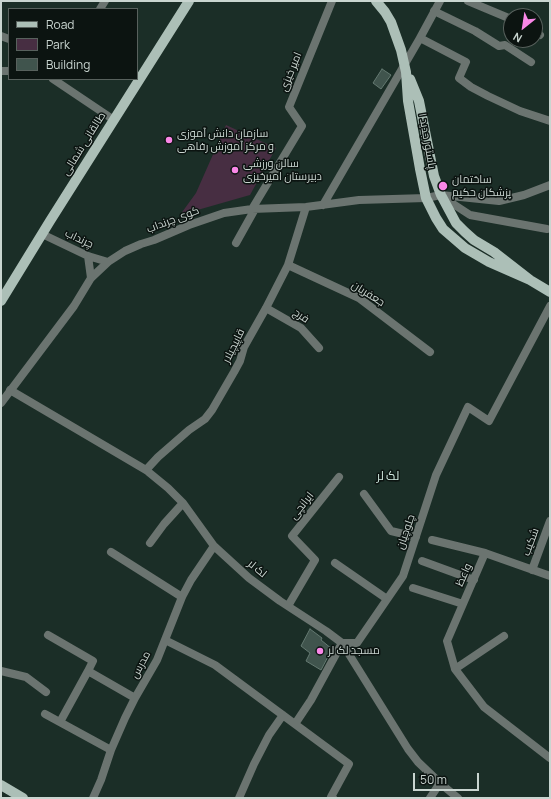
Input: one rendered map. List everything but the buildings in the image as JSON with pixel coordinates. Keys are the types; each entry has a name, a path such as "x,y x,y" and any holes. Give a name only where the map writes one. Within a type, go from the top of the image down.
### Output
{"main road":[{"name":"طالقانی شمالی","path":"1,302 42,234 189,1"},
{"name":"پاستور جدید ۱","path":"376,1 385,12 396,32 406,68 419,101 434,176 441,195 456,223 464,232 530,280 550,292"},
{"name":"پاستور جدید ۱","path":"406,68 408,101 426,198 443,229 465,248 489,262 530,280"},
{"path":"1,785 23,798"}],"street":[{"name":"امیر خیزی","path":"253,209 302,126 289,107 332,1"},
{"path":"323,205 406,68 440,1"},
{"path":"468,1 503,16"},
{"path":"434,11 475,31 499,46 505,45 531,62"},
{"path":"420,38 466,62 459,78 471,86 513,108 550,121"},
{"path":"58,80 114,120"},
{"name":"کوی چرنداب","path":"1,403 74,306 91,278 108,262 125,251 189,225 224,213 253,209 306,207 359,200 426,198 441,195 498,201 524,195 550,185"},
{"path":"441,195 470,215 547,229"},
{"name":"قاپیچیلار","path":"146,470 158,456 189,430 205,419 212,410 240,361 244,347 288,265 306,207"},
{"path":"236,243 253,209"},
{"name":"چرنداب","path":"42,234 88,256 108,262"},
{"path":"88,256 91,278"},
{"name":"جعفریان","path":"288,265 359,298 430,352"},
{"name":"چلوچیان","path":"342,643 357,643 402,576 436,475 468,407 489,421 550,306"},
{"name":"فرج","path":"266,308 301,328 319,348"},
{"name":"لک لر","path":"10,390 146,470 168,488 183,503 214,546 249,578 288,606 326,630 342,643 408,749 418,762 458,798"},
{"name":"ایرانچی","path":"288,606 315,560 292,536 339,477"},
{"path":"364,494 391,531 416,537"},
{"path":"150,543 164,524 183,503"},
{"name":"شکیب","path":"532,570 550,521"},
{"path":"432,540 485,553 550,576"},
{"name":"مدرس","path":"93,798 111,750 135,698 157,660 182,597 191,580 214,546"},
{"path":"111,552 182,597"},
{"name":"واعظ","path":"485,553 447,641 455,669 484,707 550,758"},
{"path":"422,561 474,580"},
{"path":"335,563 387,599"},
{"path":"413,588 463,604"},
{"path":"48,635 93,661 60,722"},
{"path":"455,669 504,636"},
{"path":"165,640 215,665 349,764 331,797 333,798"},
{"path":"295,724 311,700 342,643"},
{"path":"1,671 26,676 46,692"},
{"path":"88,671 135,698"},
{"path":"45,714 111,750"},
{"path":"239,798 268,735 283,715"},
{"path":"430,798 440,783"}],"green space":[{"name":"سالن ورزشی دبیرستان امیرخیزی","path":"226,125 276,148 250,195 180,215 196,193"}],"place":[{"name":"سازمان دانش آموزی و مرکز آموزش رفاهی","path":"169,140"},
{"name":"سالن ورزشی دبیرستان امیرخیزی","path":"235,170"},
{"name":"ساختمان پزشکان حکیم","path":"443,186"},
{"name":"مسجد لک لر","path":"320,651"}],"district":[{"name":"لک لر","path":"388,477"}]}
